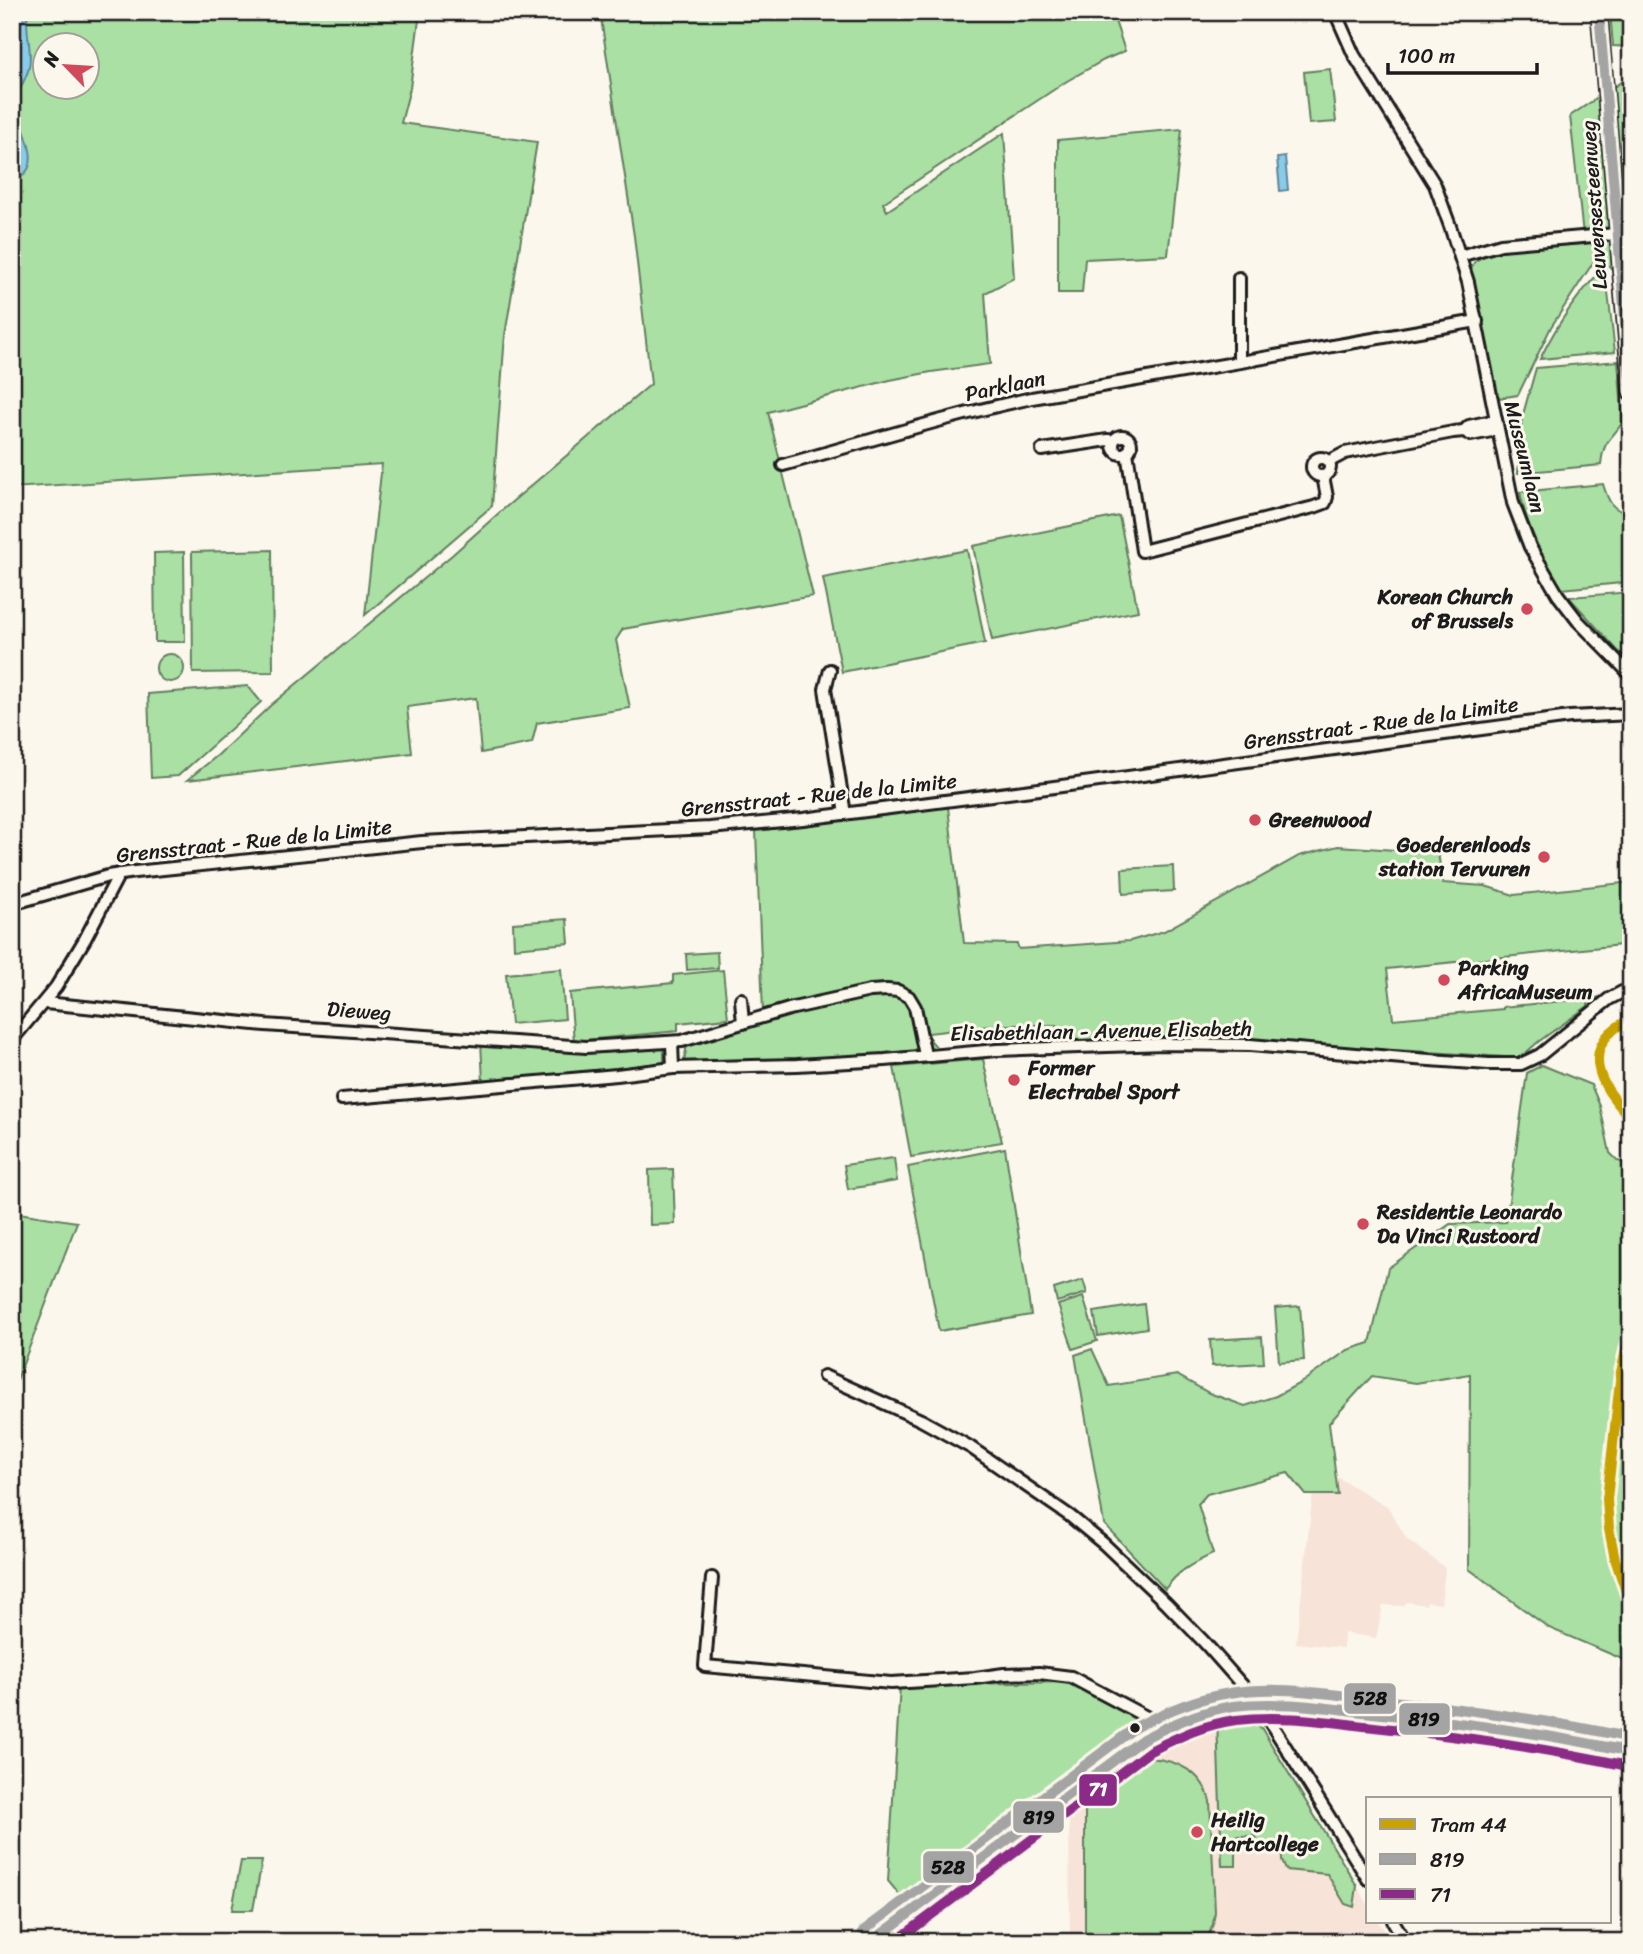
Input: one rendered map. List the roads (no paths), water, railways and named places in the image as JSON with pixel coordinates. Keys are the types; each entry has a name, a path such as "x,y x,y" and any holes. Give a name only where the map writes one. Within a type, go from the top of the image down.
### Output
{"main road":[{"name":"Leuvensesteenweg","path":"1599,12 1631,393"}],"street":[{"name":"Museumlaan","path":"1335,12 1354,55 1435,185 1468,282 1513,503 1530,547 1558,595 1578,621 1631,676"},
{"path":"1460,256 1501,244 1616,234"},
{"path":"1239,278 1239,362"},
{"name":"Parklaan","path":"783,465 993,407 1477,321"},
{"path":"1042,450 1108,440 1113,442 1115,452 1127,452 1142,551 1325,503 1327,497 1322,476 1314,472 1314,463 1322,459 1328,462 1345,453 1453,432 1471,435 1496,425"},
{"path":"830,670 825,689 845,814"},
{"name":"Grensstraat - Rue de la Limite","path":"12,904 119,874 422,842 710,828 845,814 1570,717 1631,714"},
{"path":"12,1040 45,1003 85,939 119,874"},
{"name":"Dieweg","path":"45,1003 265,1025 568,1046 672,1043 817,1002 870,991 894,990 907,995 915,1007 925,1055"},
{"name":"Elisabethlaan - Avenue Elisabeth","path":"342,1099 673,1068 808,1065 998,1050 1213,1044 1521,1064 1540,1055 1609,999 1631,990"},
{"path":"741,999 743,1023"},
{"path":"672,1043 673,1068"},
{"path":"824,1376 921,1420 960,1441 1070,1516 1104,1544 1204,1642 1258,1703 1366,1876"},
{"path":"712,1578 705,1666 891,1683 1004,1674 1049,1674 1071,1677 1165,1727"},
{"path":"871,1942 1123,1753 1165,1727 1187,1717 1223,1707 1258,1703 1293,1704 1522,1731 1631,1752"},
{"path":"1395,1923 1406,1942"}],"water":[{"path":"12,12 28,12 30,60 17,103 28,143 30,162 27,171 20,178 12,177"},
{"path":"1285,157 1288,190 1280,191 1277,158"}],"tram line":[{"name":"44","path":"1631,1019 1604,1040 1598,1057 1602,1078 1631,1121"},
{"path":"1624,1110 1607,1074 1603,1051 1607,1041 1616,1032 1631,1025"},
{"name":"44","path":"1631,1329 1621,1372 1607,1499 1615,1559 1631,1606"}],"place":[{"name":"Korean Church of Brussels","path":"1527,609"},
{"name":"Greenwood","path":"1255,820"},
{"name":"Goederenloods station Tervuren","path":"1544,857"},
{"name":"Parking AfricaMuseum","path":"1444,980"},
{"name":"Former Electrabel Sport","path":"1014,1080"},
{"name":"Residentie Leonardo Da Vinci Rustoord","path":"1363,1224"},
{"name":"Heilig Hartcollege","path":"1197,1832"}]}
